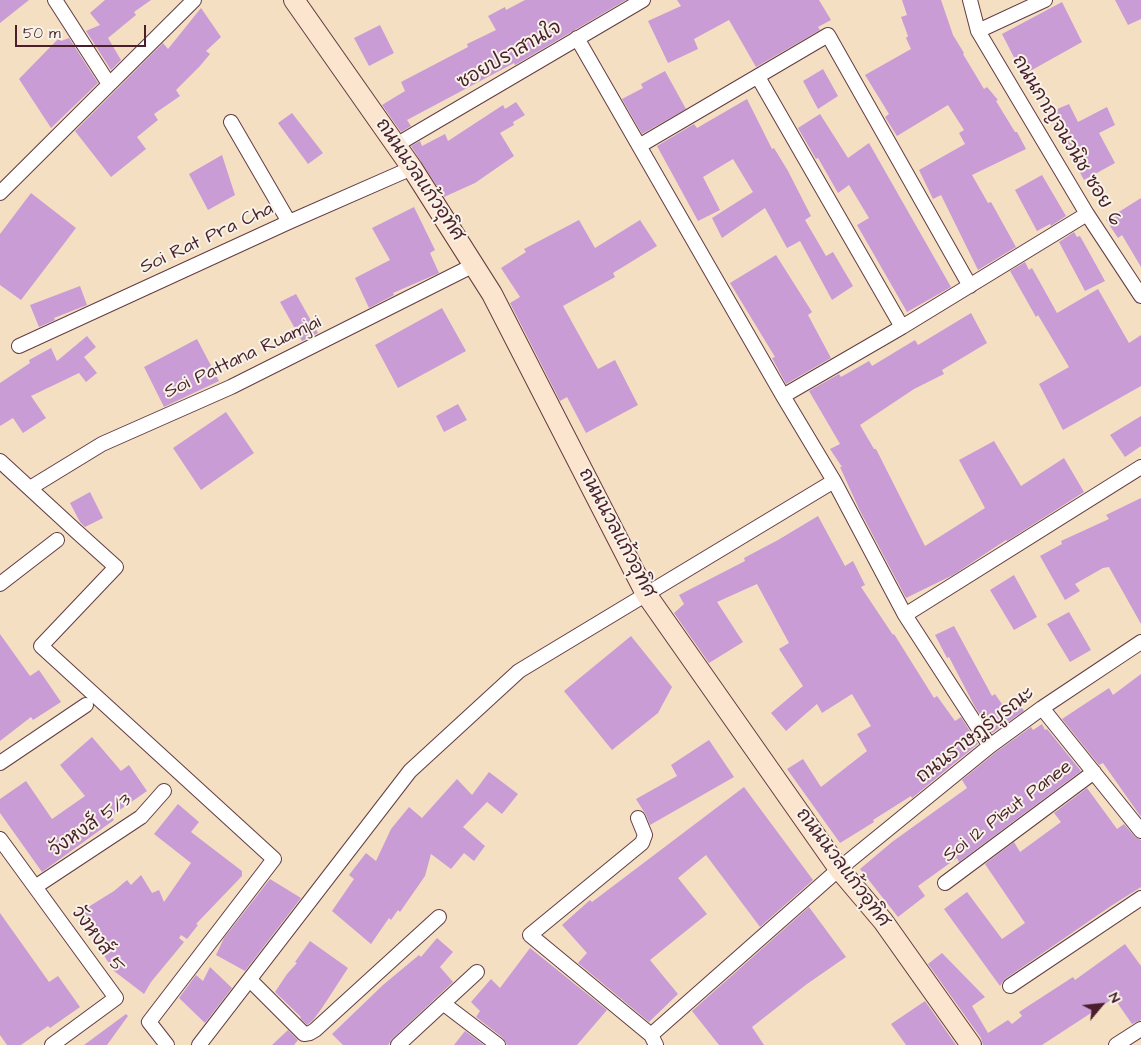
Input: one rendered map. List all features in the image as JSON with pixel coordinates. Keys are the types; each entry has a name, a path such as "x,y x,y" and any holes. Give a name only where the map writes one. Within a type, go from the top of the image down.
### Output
{"street":[{"path":"55,0 109,84"},
{"path":"0,193 194,0"},
{"name":"ถนนนวลแก้วอุทิศ","path":"294,0 412,168 492,294 646,594 839,869 883,921 971,1045"},
{"name":"ถนนกาญจนวนิช ซอย 6","path":"970,0 978,30 1087,214 1141,296"},
{"path":"978,30 1045,0"},
{"name":"ซอยปราสานใจ","path":"396,145 640,1"},
{"path":"639,146 828,35 970,286"},
{"path":"577,38 782,396 834,481 906,615 990,746"},
{"path":"758,77 902,327"},
{"path":"231,122 289,222"},
{"name":"Soi Rat Pra Cha","path":"19,346 289,222 412,168"},
{"path":"782,396 902,327 1087,214"},
{"name":"Soi Pattana Ruamjai","path":"30,488 102,444 231,387 474,265"},
{"path":"0,461 116,567 41,646 274,859 149,1022 168,1045"},
{"path":"906,615 1141,468"},
{"path":"199,1045 410,771 519,671 834,481"},
{"path":"0,584 57,540"},
{"name":"ถนนราษฎร์บูรณะ","path":"653,1040 839,869 990,746 1042,708 1141,642"},
{"path":"0,763 86,705"},
{"path":"1042,708 1141,831"},
{"name":"Soi 12 Pisut Panee","path":"945,883 1094,772"},
{"name":"วังหงส์ 5/3","path":"35,886 141,817 164,790"},
{"path":"638,818 645,835 642,843 530,935 653,1040"},
{"name":"วังหงส์ 5","path":"0,839 116,998 58,1043"},
{"path":"1010,986 1141,898"},
{"path":"250,980 304,1034 310,1033 440,917"},
{"path":"398,1045 478,972"},
{"path":"444,1004 498,1045"},
{"path":"1116,1045 1141,1029"}],"building":[{"path":"0,0 29,0 0,23"},
{"path":"105,0 151,0 134,12 136,15 108,38 121,60 111,70 86,31 100,25 90,13"},
{"path":"525,0 626,0 515,65 514,63 407,120 411,126 401,132 382,105 405,91 401,82 468,47 467,44 496,30 488,16 505,7 506,10"},
{"path":"677,0 819,0 831,20 818,27 820,30 756,67 729,20 694,39 698,49 668,63 648,21 681,6"},
{"path":"902,0 941,0 953,35 963,54 984,89 987,87 998,100 996,101 1026,149 972,175 988,203 991,202 1016,247 978,270 941,195 933,199 919,170 965,144 959,133 964,130 948,105 897,136 885,117 889,114 865,75 911,49 901,17 907,15"},
{"path":"1115,0 1141,0 1141,19 1128,25"},
{"path":"1062,2 1082,42 1023,75 1002,34"},
{"path":"201,8 221,37 206,51 210,54 200,66 176,90 180,96 154,114 158,120 137,137 146,149 111,177 75,131 163,43 168,49"},
{"path":"380,25 394,53 369,66 354,38"},
{"path":"59,38 61,41 69,38 98,83 51,128 19,79"},
{"path":"823,69 838,96 818,109 803,81"},
{"path":"665,71 686,109 642,134 622,99 643,88 641,84"},
{"path":"747,99 772,149 774,148 788,171 811,216 805,220 826,256 833,252 853,286 832,300 800,241 787,248 765,208 722,238 712,218 753,192 733,159 703,177 720,210 698,221 657,146 694,124 697,128"},
{"path":"516,102 525,115 513,122 514,125 500,133 514,156 475,183 444,197 411,146 420,141 422,146 445,134 448,141 503,105 505,109"},
{"path":"1069,104 1078,122 1107,107 1115,125 1099,133 1115,163 1084,180 1048,113"},
{"path":"292,113 323,153 308,164 278,123"},
{"path":"820,114 848,158 869,143 951,287 907,312 857,225 869,218 849,185 838,193 798,128"},
{"path":"222,155 235,195 208,210 189,174"},
{"path":"1042,175 1066,216 1051,226 1050,224 1037,231 1015,190"},
{"path":"31,193 76,228 21,300 0,285 0,234"},
{"path":"1141,198 1141,267 1122,235 1118,238 1106,220"},
{"path":"414,207 435,250 430,253 439,273 393,293 394,295 369,308 355,278 390,260 372,228"},
{"path":"579,220 595,248 640,220 657,246 613,273 615,277 563,306 598,369 615,360 638,405 586,433 567,397 560,401 510,303 520,297 501,268 526,252 524,249"},
{"path":"1074,232 1077,237 1080,236 1105,281 1085,291 1059,242"},
{"path":"776,255 812,312 808,315 831,358 786,384 772,358 775,357 730,283"},
{"path":"1025,262 1029,270 1032,268 1057,313 1098,289 1129,343 1141,335 1141,386 1063,430 1039,384 1069,367 1038,315 1036,317 1010,271"},
{"path":"80,286 87,305 54,318 55,320 39,327 30,305"},
{"path":"296,294 318,333 302,341 280,302"},
{"path":"442,308 466,351 398,388 375,345"},
{"path":"971,313 987,343 942,370 944,374 914,389 860,425 874,449 876,449 925,546 985,508 959,460 994,441 1021,486 1064,458 1084,492 953,575 906,598 859,509 840,467 842,467 830,449 840,444 809,391 839,374 841,377 869,361 872,366 915,340 918,345"},
{"path":"87,336 96,347 84,357 97,373 86,382 79,373 31,396 46,418 23,433 13,418 0,426 0,383 30,363 29,360 51,348 57,361"},
{"path":"197,339 219,381 164,407 144,367"},
{"path":"458,404 467,420 444,432 436,416"},
{"path":"226,412 254,453 201,490 173,448"},
{"path":"1141,416 1141,446 1125,457 1110,435"},
{"path":"90,492 103,518 85,527 80,522 70,503"},
{"path":"1141,498 1141,624 1109,567 1103,568 1075,584 1080,591 1065,600 1040,556 1062,544 1061,541 1109,519 1106,515"},
{"path":"818,516 845,566 853,561 865,585 861,587 894,634 934,698 937,696 955,721 961,717 978,744 912,798 911,796 840,843 787,769 803,759 821,787 867,751 857,734 871,726 852,694 822,713 817,704 786,731 771,713 803,686 779,649 789,643 757,584 717,602 743,642 709,663 674,613 684,604 679,595 745,561 744,558"},
{"path":"1014,575 1037,617 1014,630 990,590"},
{"path":"1069,612 1091,650 1070,662 1047,624"},
{"path":"954,626 992,696 995,694 1008,713 1021,706 1024,711 992,733 975,707 949,657 947,658 935,635"},
{"path":"0,634 30,676 39,670 61,702 33,720 31,717 0,741"},
{"path":"631,636 672,687 658,713 612,750 564,691"},
{"path":"1141,674 1141,817 1103,763 1099,765 1062,719 1109,688 1113,695"},
{"path":"1042,724 1045,730 1047,729 1081,771 959,862 957,858 918,886 925,896 898,917 860,869 892,842 967,788 962,780 995,753 1031,727 1033,730"},
{"path":"92,737 121,771 129,765 147,791 111,816 114,820 42,872 0,813 0,799 26,781 52,819 85,796 60,765"},
{"path":"709,740 734,777 650,825 636,799 677,776 671,765"},
{"path":"489,772 518,794 502,814 487,802 463,827 485,846 474,861 464,853 451,869 431,854 425,876 400,912 398,910 391,920 389,918 371,944 332,911 354,879 349,875 366,853 376,861 391,829 409,807 422,818 457,779 472,795"},
{"path":"744,787 813,880 760,927 706,855 678,878 707,914 650,960 678,994 649,1022 578,963 587,953 562,925 590,900 592,902"},
{"path":"1087,788 1117,829 1124,824 1135,837 1141,840 1141,887 1005,979 1000,986 944,909 967,892 1002,939 1025,923 985,864 1014,842 1020,852 1061,822 1054,813"},
{"path":"178,804 199,822 191,832 242,871 242,876 196,924 198,925 187,939 181,935 179,938 184,942 151,982 144,994 114,971 77,914 114,891 127,880 131,885 141,875 152,893 159,890 164,902 191,863 154,834"},
{"path":"270,879 301,898 245,971 216,955 224,938"},
{"path":"809,907 846,957 807,984 752,1027 764,1045 719,1045 692,1011"},
{"path":"0,913 49,982 58,976 80,1007 21,1045 7,1045 0,1035"},
{"path":"437,938 453,952 440,967 453,982 392,1039 388,1045 343,1045 332,1034 383,985 419,955 421,957"},
{"path":"310,941 348,968 322,1008 307,1025 275,992 297,963 295,962"},
{"path":"1125,944 1141,966 1141,1020 1132,1024 1114,998 1042,1045 983,1045 981,1038 928,964 942,953 985,997 972,1006 988,1033 1008,1020 1012,1024 1022,1016 1019,1012 1073,977 1075,980"},
{"path":"530,948 607,1010 577,1045 507,1045 503,1038 476,1017 480,1011 471,1002 491,979 500,988"},
{"path":"210,967 232,988 205,1023 179,998 196,975 203,981"},
{"path":"925,1001 956,1045 906,1045 891,1024"},
{"path":"126,1014 128,1016 107,1045 84,1045"},
{"path":"288,1030 298,1040 294,1045 272,1045"},
{"path":"465,1031 484,1045 454,1045"}]}
